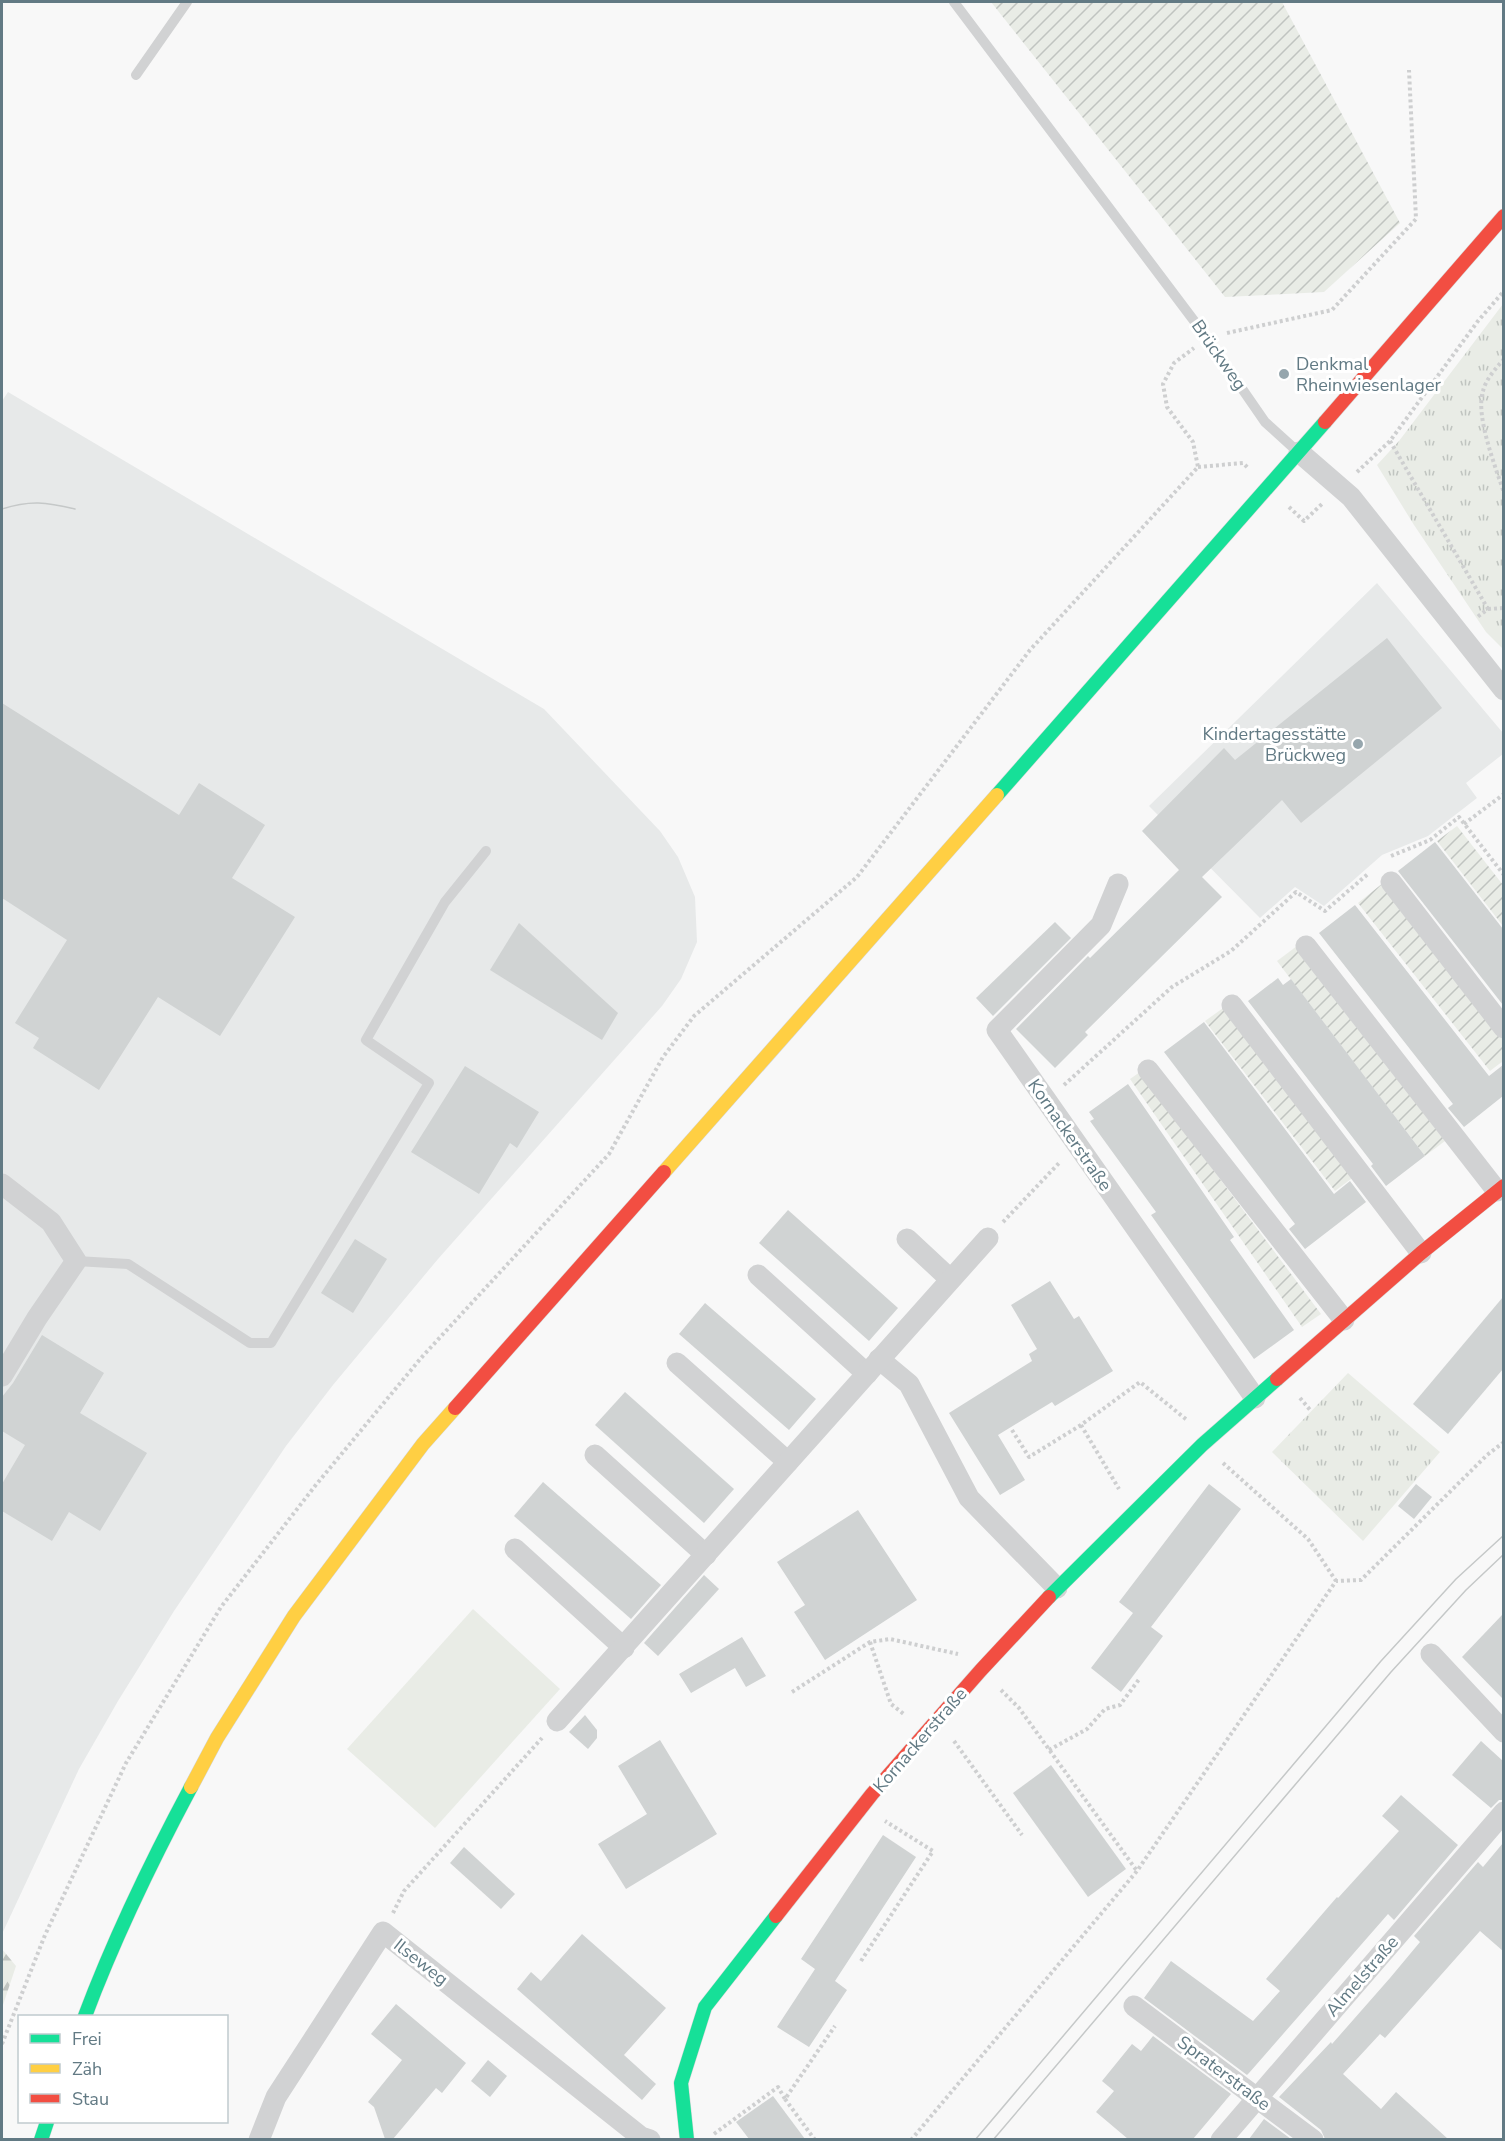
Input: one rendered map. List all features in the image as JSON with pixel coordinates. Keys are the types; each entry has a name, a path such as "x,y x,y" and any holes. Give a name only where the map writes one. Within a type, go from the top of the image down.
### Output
{"street":[{"path":"86,2015 108,1954 160,1845 218,1738 294,1616 423,1444 1299,452 1503,216"},
{"name":"Brückweg","path":"1299,452 1351,497 1503,690"},
{"path":"1384,874 1503,1028"},
{"name":"Kornackerstraße","path":"1118,884 1101,925 997,1030 1255,1398"},
{"name":"Kornackerstraße","path":"687,2139 681,2083 705,2007 862,1806 1057,1588 1206,1442 1421,1253 1500,1188 1306,946"},
{"path":"1232,1005 1421,1253"},
{"path":"1148,1070 1344,1320"},
{"path":"2,1184 51,1222 76,1261 37,1318 2,1376"},
{"path":"557,1721 988,1238"},
{"path":"907,1239 950,1279"},
{"path":"758,1275 873,1366 909,1384 969,1498 1057,1588"},
{"path":"677,1363 788,1462"},
{"path":"595,1455 706,1555"},
{"path":"515,1549 624,1647"},
{"path":"1431,1654 1503,1732"},
{"name":"Almelstraße","path":"1221,2139 1503,1812"},
{"name":"Ilseweg","path":"259,2139 276,2097 383,1932 641,2137 650,2139"},
{"name":"Spraterstraße","path":"1134,2006 1313,2139"},
{"path":"41,2139 46,2123"}],"lane":[{"path":"136,75 187,2"},
{"name":"Brückweg","path":"954,2 1208,338 1265,422 1299,452"},
{"path":"76,1261 128,1264 250,1343 272,1343 429,1083 366,1040 445,902 486,851"}],"path":[{"path":"2,2044 45,1935 126,1763 221,1607 315,1486 421,1358 609,1154 663,1057 694,1016 857,877 1029,650 1198,467 1193,442 1167,407 1163,384 1174,363 1208,338 1332,310 1416,219 1409,70"},
{"path":"1488,609 1390,441 1478,321 1503,291"},
{"path":"1503,359 1494,369 1482,392 1481,418 1503,493"},
{"path":"1458,630 1488,609 1503,608"},
{"path":"1464,825 1503,794"},
{"path":"1385,859 1430,840 1459,817 1503,876"},
{"path":"1046,1101 1172,987 1231,951 1296,892 1325,911 1384,874"},
{"path":"988,1238 1077,1144"},
{"path":"1012,1430 1029,1457 1082,1425 1140,1382 1308,1539 1336,1581"},
{"path":"1082,1425 1133,1513"},
{"path":"1336,1581 1361,1580 1487,1455 1503,1442"},
{"path":"911,2139 1137,1871 1336,1581"},
{"path":"792,1692 870,1642 890,1638 985,1666 1019,1708 1137,1871"},
{"path":"870,1642 891,1704 926,1733"},
{"path":"1050,1750 1087,1730 1105,1709 1120,1705 1140,1677"},
{"path":"938,1719 1022,1835"},
{"path":"383,1932 404,1891 557,1721"},
{"path":"861,1961 933,1851 862,1806"},
{"path":"785,2099 836,2026"},
{"path":"707,2139 778,2087 815,2139"}],"shaded area":[{"path":"8,392 544,709 660,831 678,857 695,897 697,942 681,979 662,1006 438,1259 333,1385 286,1446 174,1611 118,1701 79,1769 2,1934 2,401"},
{"name":"Kindertagesstätte Brückweg","path":"1377,583 1503,733 1503,754 1466,783 1477,798 1428,836 1382,855 1324,906 1295,887 1260,918 1149,806"}],"green space":[{"path":"991,2 1282,2 1400,223 1324,292 1225,297"},
{"path":"1503,304 1503,649 1486,632 1414,525 1377,465 1399,441"},
{"path":"1457,826 1503,885 1503,926 1437,841"},
{"path":"1383,883 1503,1037 1503,1061 1490,1071 1358,903"},
{"path":"1297,946 1445,1141 1425,1156 1277,961"},
{"path":"1226,1006 1355,1176 1335,1191 1205,1021"},
{"path":"1140,1072 1321,1314 1302,1327 1130,1079"},
{"path":"1348,1373 1440,1452 1363,1541 1272,1452"},
{"path":"473,1609 560,1689 435,1828 347,1749"},
{"path":"2,1949 16,1966 2,2008"}],"building":[{"path":"1387,638 1442,708 1301,823 1282,800 1202,877 1222,897 1085,1032 1088,1035 1055,1068 1016,1029 1088,956 1090,958 1179,870 1142,831 1224,748 1235,760"},
{"path":"2,703 179,815 199,783 265,825 232,878 295,917 220,1036 158,997 99,1090 33,1048 39,1038 15,1023 67,940 2,898"},
{"path":"1435,842 1503,929 1503,1005 1398,871"},
{"path":"1355,905 1489,1076 1503,1065 1503,1096 1464,1127 1448,1108 1453,1104 1319,933"},
{"path":"1055,922 1071,938 993,1016 976,998"},
{"path":"519,923 618,1013 602,1040 490,970"},
{"path":"1278,978 1283,985 1291,979 1425,1156 1386,1186 1371,1166 1373,1164 1248,1001"},
{"path":"1204,1022 1334,1194 1350,1181 1366,1202 1305,1249 1289,1229 1295,1224 1164,1052"},
{"path":"465,1066 539,1112 517,1148 510,1143 479,1194 411,1152"},
{"path":"1128,1084 1234,1237 1230,1240 1294,1330 1254,1359 1151,1215 1156,1212 1090,1121 1094,1119 1089,1112"},
{"path":"788,1210 898,1308 869,1341 759,1243"},
{"path":"355,1239 387,1259 353,1313 321,1293"},
{"path":"1050,1281 1074,1319 1079,1316 1113,1371 1055,1406 1052,1402 998,1435 1025,1480 1000,1495 949,1413 1032,1361 1029,1354 1037,1349 1011,1305"},
{"path":"1503,1297 1503,1369 1448,1434 1413,1404"},
{"path":"705,1303 816,1399 789,1430 679,1334"},
{"path":"42,1335 104,1373 80,1413 147,1453 100,1531 69,1512 52,1541 2,1511 2,1484 25,1445 2,1431 2,1397"},
{"path":"625,1392 734,1489 704,1523 595,1425"},
{"path":"543,1482 661,1585 631,1619 514,1516"},
{"path":"1209,1484 1241,1509 1151,1627 1163,1636 1121,1692 1091,1668 1133,1613 1119,1602"},
{"path":"1416,1484 1432,1497 1414,1519 1398,1506"},
{"path":"858,1510 917,1600 825,1660 794,1612 805,1605 777,1562"},
{"path":"704,1575 719,1589 658,1656 644,1643"},
{"path":"1503,1614 1503,1699 1462,1657"},
{"path":"742,1637 766,1676 746,1687 735,1668 691,1693 679,1674"},
{"path":"585,1715 597,1730 597,1738 588,1749 569,1732"},
{"path":"660,1740 717,1834 626,1889 598,1844 647,1814 618,1766"},
{"path":"1481,1741 1503,1761 1503,1800 1499,1800 1491,1808 1452,1775"},
{"path":"1051,1765 1126,1869 1088,1897 1013,1793"},
{"path":"1401,1795 1458,1845 1394,1920 1388,1914 1247,2075 1144,1998 1171,1961 1253,2021 1280,1991 1266,1979 1337,1897 1399,1831 1382,1816"},
{"path":"883,1835 916,1857 835,1981 847,1990 809,2047 777,2027 815,1969 801,1959"},
{"path":"1503,1843 1503,1951 1480,1931 1385,2038 1380,2034 1343,2074 1381,2109 1396,2092 1448,2139 1325,2139 1321,2130 1279,2097 1331,2042 1332,2044 1390,1978 1420,1942 1414,1936 1478,1862 1483,1867"},
{"path":"464,1847 515,1894 501,1909 450,1863"},
{"path":"582,1934 666,2008 624,2055 656,2084 642,2100 517,1989 531,1972 541,1981"},
{"path":"396,2004 466,2063 442,2093 436,2088 393,2139 385,2139 374,2107 368,2102 402,2060 371,2034"},
{"path":"1153,2036 1231,2094 1193,2139 1128,2139 1096,2112 1114,2091 1102,2081 1132,2044 1141,2051"},
{"path":"488,2060 507,2076 490,2097 471,2081"},
{"path":"773,2096 805,2139 749,2139 736,2122"},
{"path":"1264,2119 1291,2139 1249,2139"}],"tram line":[{"path":"2,509 21,504 38,503 75,509"},
{"path":"975,2140 1381,1661 1456,1579 1504,1535"},
{"path":"993,2140 1391,1672 1466,1590 1504,1554"}],"traffic: fast":[{"path":"997,795 1325,422"},
{"path":"1049,1597 1202,1445 1277,1379"},
{"path":"85,2015 134,1900 191,1787"},
{"path":"687,2140 681,2083 705,2007 776,1916"},
{"path":"41,2140 47,2123"}],"traffic: slow":[{"path":"664,1172 997,795"},
{"path":"191,1787 217,1738 294,1616 423,1444 455,1408"}],"traffic: jam":[{"path":"1325,422 1504,216"},
{"path":"455,1408 664,1172"},
{"path":"1277,1379 1421,1253 1504,1186"},
{"path":"776,1916 872,1794 1049,1597"}],"place":[{"name":"Denkmal Rheinwiesenlager","path":"1284,374"},
{"name":"Kindertagesstätte Brückweg","path":"1358,744"}]}
